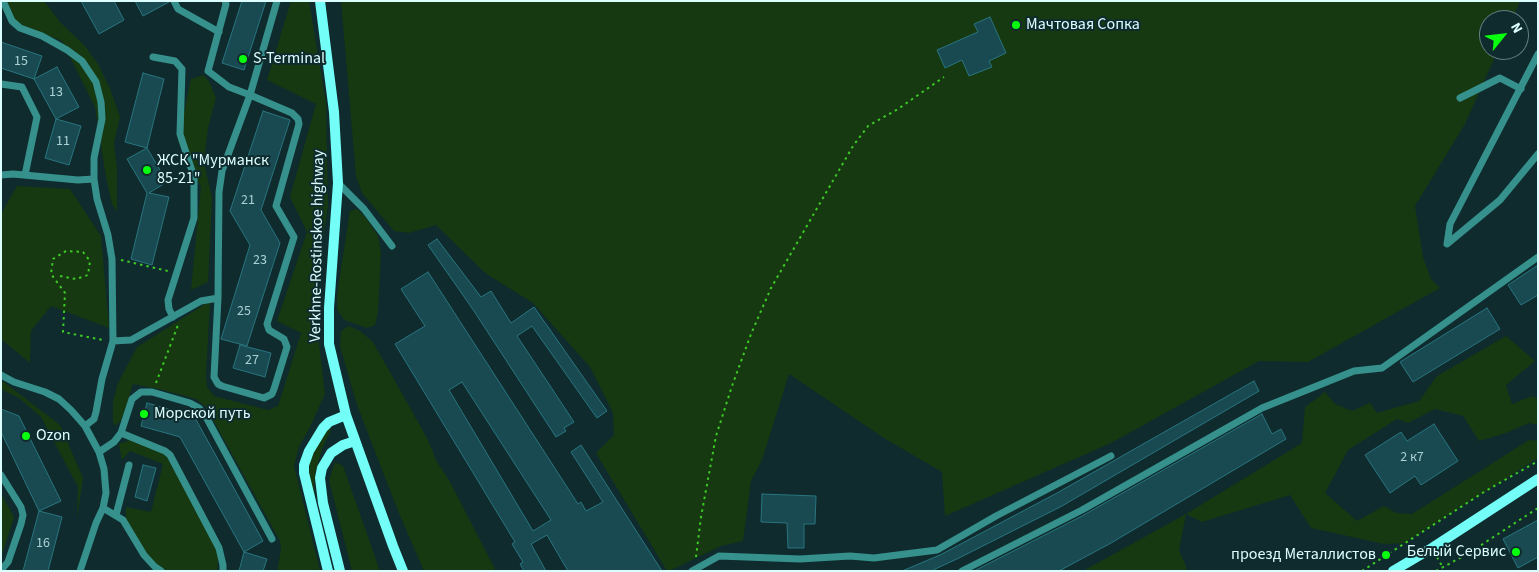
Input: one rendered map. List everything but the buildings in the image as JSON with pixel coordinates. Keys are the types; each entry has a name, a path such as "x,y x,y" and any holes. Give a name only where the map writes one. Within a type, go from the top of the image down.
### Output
{"street":[{"name":"Verkhne-Rostinskoe highway","path":"320,1 334,112 338,183 329,344 346,414 393,546 404,571"},
{"path":"328,571 304,473 304,465 309,451 323,428 329,422 346,414"},
{"path":"340,571 323,503 320,478 322,468 331,452 355,441"},
{"path":"1393,571 1538,479"}],"lane":[{"path":"3,1 12,21 67,50 82,62 96,82 101,102 102,119 94,158 94,179 97,199 108,235 112,258 113,342 102,379 96,412 94,418 85,426"},
{"path":"174,1 178,9 219,32"},
{"path":"225,1 226,4 208,71 229,87 250,95 292,113 298,119 299,124 276,206 294,237 267,321 269,330 284,339 287,344 274,389 268,397 259,398 222,386 216,381 214,373 218,298 219,192 222,171 250,95 277,1"},
{"path":"1538,54 1450,224 1447,244 1500,200 1538,154"},
{"path":"153,57 175,61 182,69 180,134 194,177 194,218 168,300 169,309 173,317"},
{"path":"1460,98 1500,78 1521,89"},
{"path":"1,84 22,87 37,117 25,175"},
{"path":"1,175 25,175 78,180 94,179"},
{"path":"338,183 364,209 392,246"},
{"path":"962,571 1082,510 1262,408 1354,371 1382,368 1538,258"},
{"path":"113,342 131,340 201,301 218,298"},
{"path":"1,375 59,399 85,426 99,452 104,469 106,493 103,508 80,571"},
{"path":"99,452 114,442 122,433 132,399 141,392 152,392 190,403 199,408 205,415 272,539"},
{"path":"122,433 165,451 170,455 219,548 223,565 222,571"},
{"path":"692,571 719,556 791,559 850,556 874,558 937,550 996,516 1111,456"},
{"path":"116,515 129,465"},
{"path":"1,476 21,507 23,515 8,562 1,570"},
{"path":"103,508 127,524 144,555 161,571"}],"path":[{"path":"696,558 701,517 716,436 751,334 771,288 853,146 868,126 898,109 944,77"},
{"path":"60,276 76,279 88,275 90,261 83,252 66,251 53,259 51,274 65,293 63,332 113,342"},
{"path":"132,262 158,269"},
{"path":"152,392 179,326 173,317"},
{"path":"1362,571 1484,492 1538,461"},
{"path":"1436,571 1538,508"}],"green space":[{"path":"1,1 44,1 60,22 85,46 98,64 111,91 120,117 114,143 117,170 117,212 112,204 106,177 95,107 62,41 9,20 1,7"},
{"path":"291,1 309,1 326,103 328,206 314,301 325,394 299,447 294,466 320,571 277,571 281,550 280,541 206,407 196,399 133,384 122,419 115,426 113,422 113,402 118,383 137,347 210,301 207,387 214,396 268,410 278,406 301,333 277,321 307,232 290,197 316,104 267,80"},
{"path":"341,1 1520,1 1516,10 1479,10 1479,60 1494,60 1465,124 1415,206 1423,257 1431,279 1440,288 1308,362 1259,361 1111,443 945,516 942,472 884,438 789,374 762,460 751,481 743,541 721,546 669,571 667,571 596,453 614,435 613,413 590,367 533,303 485,273 436,225 409,233 394,231 362,193 356,176"},
{"path":"204,75 210,83 216,98 208,128 204,163 212,198 208,282 191,290 201,187 178,142 191,79"},
{"path":"17,186 70,189 101,236 109,328 51,306 31,331 30,363 1,339 1,214"},
{"path":"357,209 366,218 378,236 381,253 378,312 375,325 367,328 344,320 337,309 337,294 350,211"},
{"path":"349,326 360,331 373,342 427,438 437,462 449,480 496,571 424,571 398,511 357,405 340,346 341,331"},
{"path":"1506,336 1535,361 1506,385 1512,404 1532,396 1538,399 1538,425 1529,423 1506,433 1479,441 1463,416 1435,409 1408,423 1397,419 1348,450 1325,493 1357,521 1384,506 1396,513 1412,514 1529,440 1538,441 1538,458 1404,543 1384,544 1311,528 1290,495 1202,522 1186,514 1302,443 1305,407 1325,392 1335,404 1352,411 1370,403 1377,413 1419,401 1437,376"},
{"path":"1,380 60,425 83,478 77,520 78,487 41,417 19,398 1,389"},
{"path":"328,428 331,430 322,449 315,473 315,500 309,474 310,457"},
{"path":"133,439 163,450 219,552 217,570 156,571 126,519 126,507 151,512 163,464 130,451 122,460 119,444"},
{"path":"335,462 343,466 380,571 352,571 329,480"},
{"path":"1,494 14,517 1,558"},
{"path":"1186,514 1179,550 1188,571 1083,571"}],"place":[{"name":"Мачтовая Сопка","path":"1016,25"},
{"name":"S-Terminal","path":"243,59"},
{"name":"ЖСК \"Мурманск 85-21\"","path":"147,170"},
{"name":"Морской путь","path":"144,414"},
{"name":"Ozon","path":"26,436"},
{"name":"Белый Сервис","path":"1516,552"},
{"name":"проезд Металлистов","path":"1386,555"}]}
